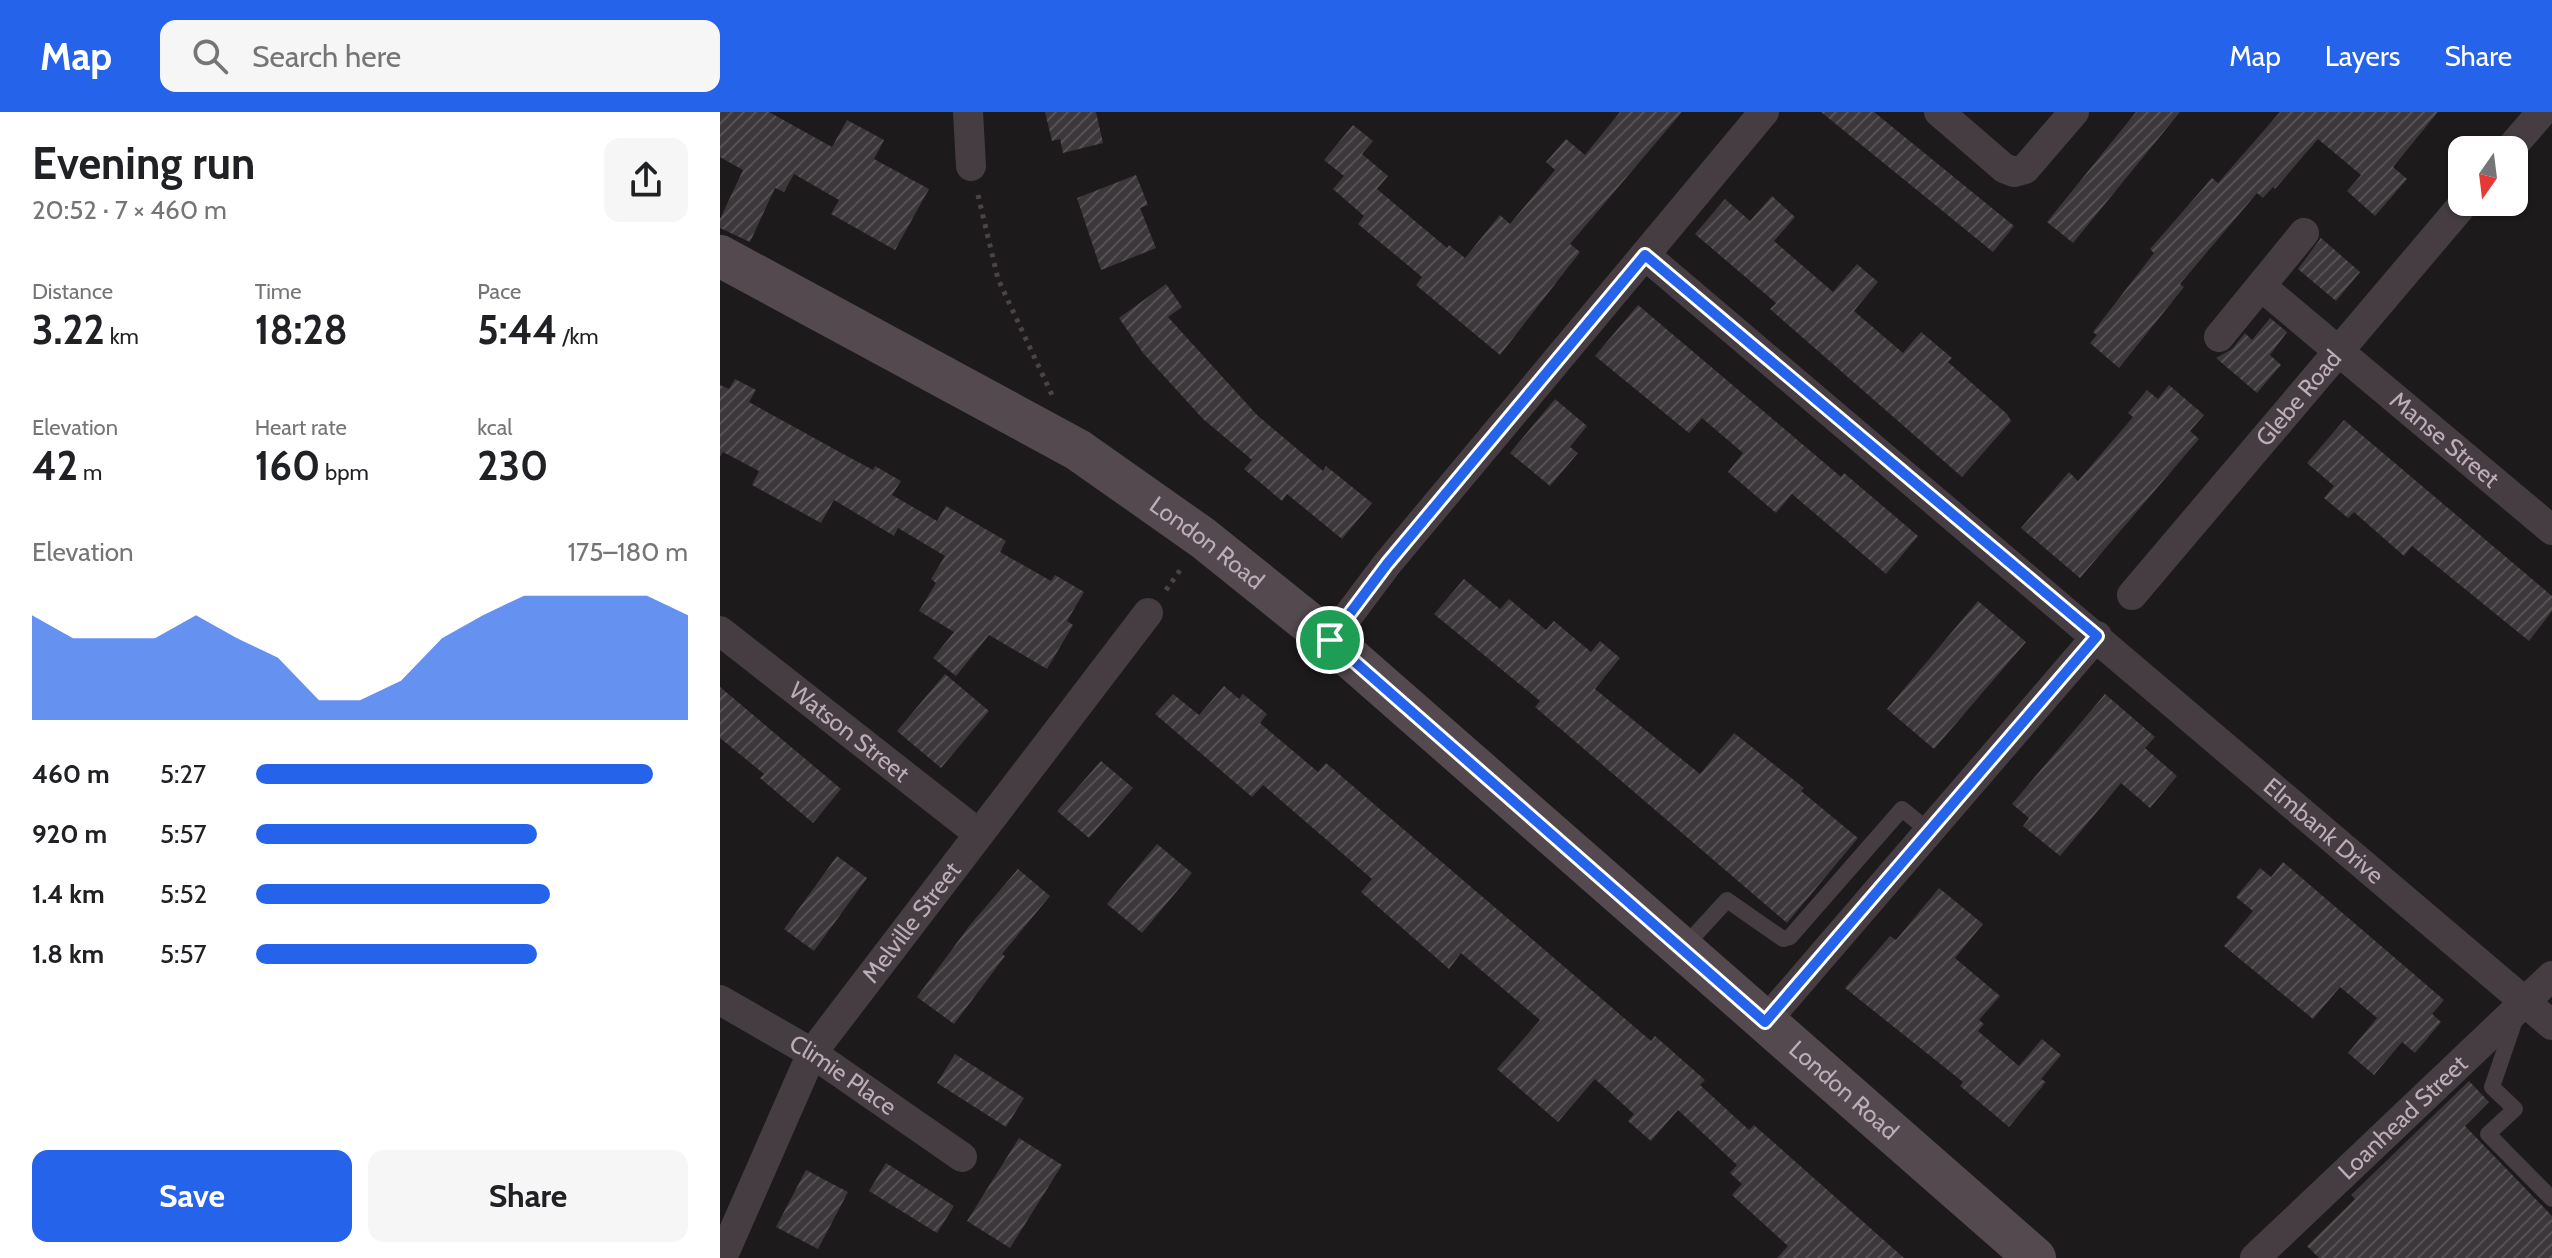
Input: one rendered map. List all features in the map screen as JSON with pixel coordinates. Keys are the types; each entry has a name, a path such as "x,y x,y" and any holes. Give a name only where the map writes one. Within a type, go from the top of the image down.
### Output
{"main road":[{"name":"London Road","path":"720,256 1078,450 1203,538 1330,640 2035,1258"}],"street":[{"path":"968,112 971,166"},
{"path":"1330,640 1387,564 1764,112"},
{"path":"1939,112 2004,168 2014,172 2025,169 2074,112"},
{"path":"2521,136 2542,112"},
{"name":"Glebe Road","path":"2132,595 2453,216"},
{"path":"2219,337 2304,233"},
{"name":"Elmbank Drive","path":"1645,255 2552,1025"},
{"name":"Manse Street","path":"2262,287 2552,530"},
{"name":"Melville Street","path":"722,1258 812,1053 1148,613"},
{"name":"Watson Street","path":"720,631 979,834"},
{"path":"1765,1022 2097,636"},
{"name":"Loanhead Street","path":"2268,1254 2522,1001 2552,976"},
{"name":"Climie Place","path":"720,1000 812,1053 962,1157"}],"lane":[{"path":"1682,949 1727,900 1773,935 1783,939 1790,937 1902,809 1929,831"},
{"path":"2522,1001 2492,1087 2515,1109 2488,1134 2552,1199"}],"path":[{"path":"971,166 998,279 1078,450"},
{"path":"1148,613 1203,538"}],"building":[{"path":"720,112 769,112 832,147 847,120 884,140 874,159 929,189 895,250 831,214 839,200 794,174 784,192 775,188 750,242 720,228 720,219 743,170 720,157"},
{"path":"1045,112 1096,112 1103,143 1063,153 1060,139 1052,141"},
{"path":"1620,112 1682,112 1570,244 1580,252 1500,355 1416,285 1422,277 1358,224 1364,216 1333,189 1344,176 1324,160 1353,125 1373,141 1362,154 1388,176 1377,189 1447,248 1449,245 1465,258 1500,215 1510,224 1555,170 1546,162 1566,139 1585,155"},
{"path":"1821,112 1874,112 2014,226 1993,252"},
{"path":"2136,112 2180,112 2073,243 2047,222"},
{"path":"2280,112 2438,112 2393,167 2407,179 2375,216 2347,191 2361,175 2318,139 2275,189 2273,187 2263,198 2257,193 2180,284 2184,287 2119,368 2090,343 2097,335 2093,332 2154,253 2150,249 2212,178 2218,183"},
{"path":"1136,175 1148,205 1140,208 1156,248 1101,270 1077,198"},
{"path":"1772,196 1795,217 1774,241 1833,292 1857,264 1878,282 1854,311 1903,353 1921,332 1952,358 1948,362 2007,414 2011,421 1962,477 1770,309 1776,303 1695,234 1725,199 1750,221"},
{"path":"2321,238 2360,272 2336,301 2298,269"},
{"path":"1166,284 1182,307 1168,317 1257,415 1323,471 1326,466 1372,503 1342,539 1287,494 1282,501 1244,469 1252,460 1203,419 1143,353 1119,318"},
{"path":"1638,305 1841,477 1844,473 1918,536 1886,574 1792,494 1776,513 1728,472 1743,453 1702,418 1689,433 1595,356"},
{"path":"2270,318 2287,332 2270,355 2281,365 2257,393 2216,358 2232,349 2245,333 2252,340"},
{"path":"735,379 756,390 749,402 873,470 875,466 901,481 892,495 937,521 946,506 1006,541 1000,552 1051,581 1055,575 1084,592 1067,621 1073,625 1047,669 989,635 956,676 933,658 954,632 919,611 936,583 931,579 945,556 898,528 894,536 834,500 821,523 752,485 759,471 723,452 720,457 720,385 729,389"},
{"path":"2169,385 2204,415 2190,431 2199,439 2080,578 2021,528 2069,472 2078,481 2133,417 2128,413 2147,390 2158,399"},
{"path":"1555,399 1587,426 1570,447 1578,453 1550,486 1510,453"},
{"path":"2344,420 2552,596 2552,611 2529,641 2412,546 2404,556 2354,512 2348,518 2324,498 2334,486 2307,463"},
{"path":"1464,579 1500,609 1509,599 1546,630 1554,621 1591,652 1600,641 1620,658 1595,689 1700,774 1734,733 1804,788 1801,791 1858,838 1787,923 1535,707 1540,701 1434,614"},
{"path":"1978,601 2026,642 1934,749 1887,709"},
{"path":"945,674 989,711 941,768 897,731"},
{"path":"1224,686 1239,699 1243,694 1267,714 1260,723 1318,772 1326,763 1651,1041 1655,1036 1705,1080 1700,1085 1749,1130 1754,1125 1904,1258 1777,1258 1788,1246 1732,1195 1742,1184 1730,1173 1737,1165 1678,1110 1651,1141 1628,1121 1634,1114 1595,1079 1558,1122 1497,1069 1540,1020 1461,953 1449,969 1361,892 1372,879 1263,785 1252,797 1155,714 1173,694 1199,715"},
{"path":"720,687 841,789 813,823 760,778 764,774 720,738"},
{"path":"2105,694 2155,737 2145,748 2177,776 2150,808 2121,783 2060,856 2023,826 2029,818 2012,804"},
{"path":"1101,761 1133,788 1089,838 1057,811"},
{"path":"1157,844 1192,873 1142,933 1107,904"},
{"path":"837,856 867,878 814,951 784,929"},
{"path":"2283,862 2444,1000 2432,1014 2441,1022 2415,1053 2402,1042 2374,1075 2348,1053 2377,1018 2340,987 2313,1019 2224,946 2253,911 2236,897 2260,868 2271,877"},
{"path":"1018,869 1050,896 1002,954 1005,956 954,1024 917,997 970,925"},
{"path":"1939,888 1983,924 1955,958 2000,996 1979,1020 1984,1024 1978,1031 2019,1066 2042,1039 2061,1055 2041,1079 2046,1082 2009,1127 1960,1086 1963,1082 1845,988 1890,936 1896,940"},
{"path":"955,1054 1024,1098 1006,1127 937,1083"},
{"path":"2469,1081 2489,1102 2465,1126 2552,1216 2552,1258 2319,1258 2307,1246 2355,1199 2351,1195"},
{"path":"1019,1138 1062,1165 1010,1248 967,1221"},
{"path":"886,1163 954,1206 937,1233 869,1191"},
{"path":"806,1170 848,1192 818,1249 776,1227"}],"route":[{"path":"1645,255 2097,636 1765,1022 1330,640 1387,564 1645,255"}]}
